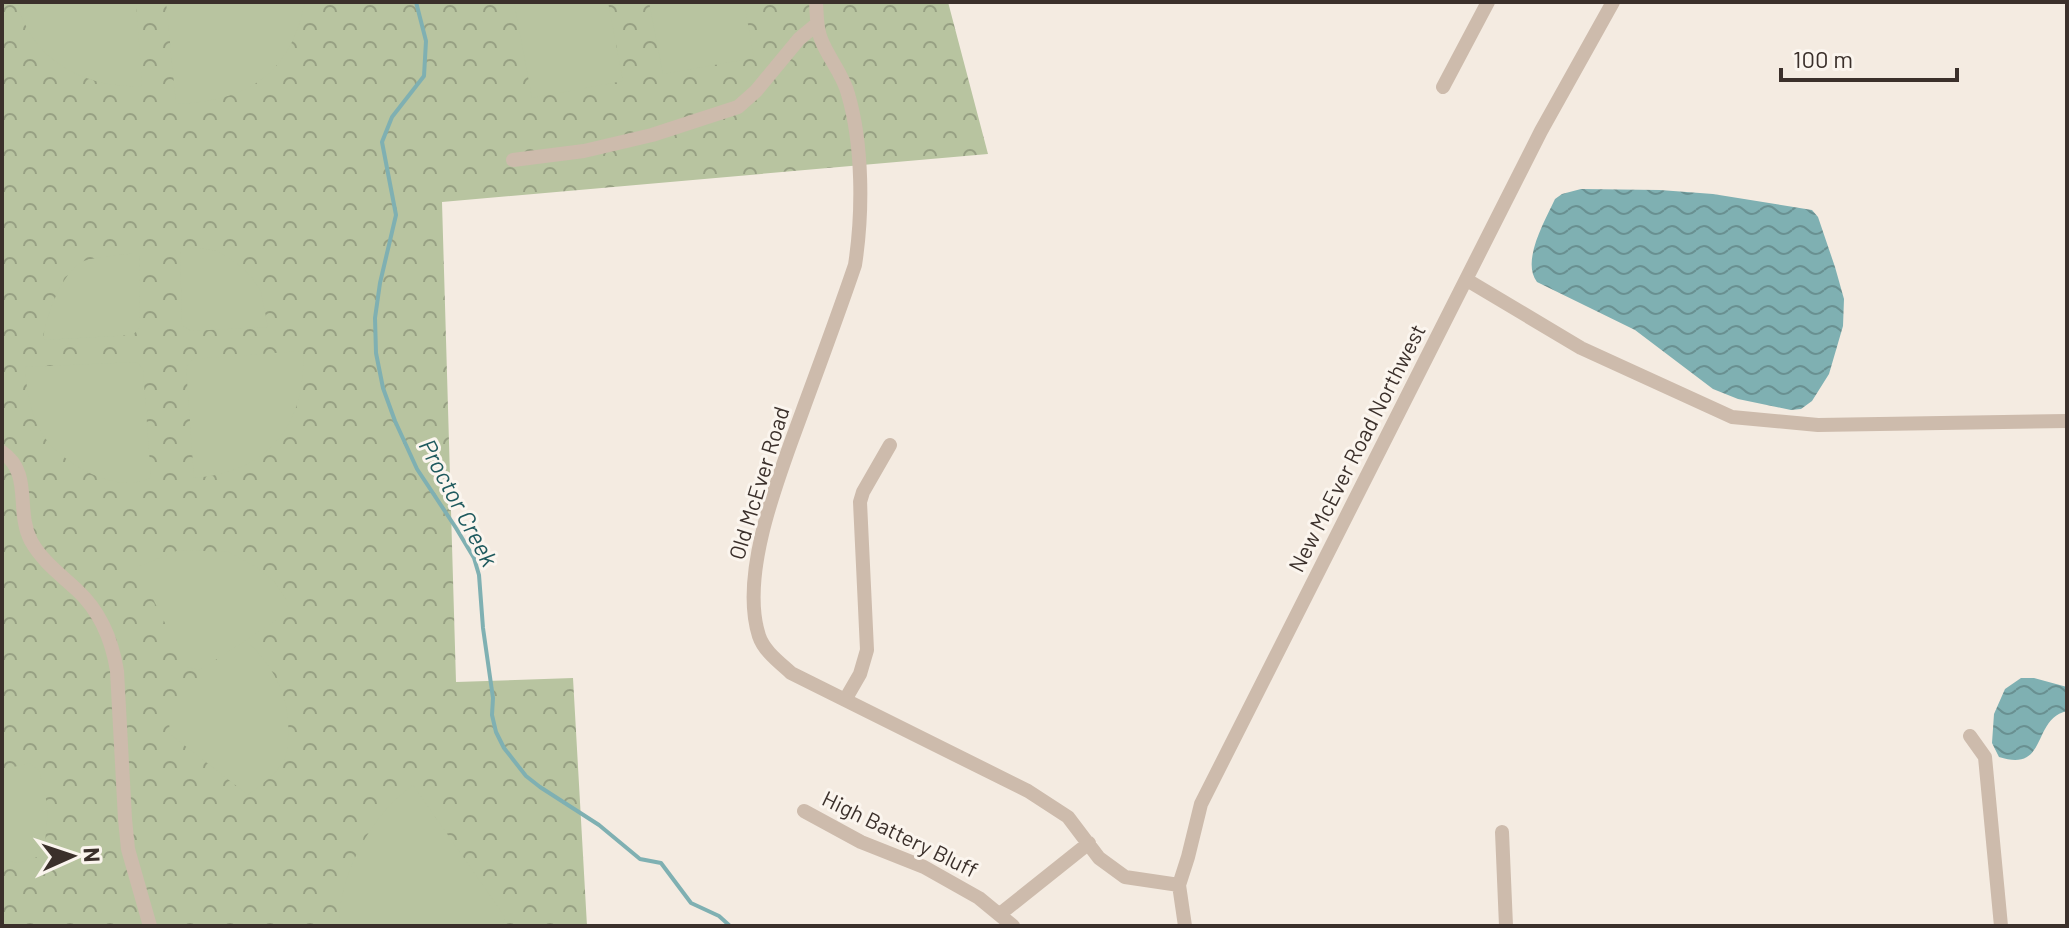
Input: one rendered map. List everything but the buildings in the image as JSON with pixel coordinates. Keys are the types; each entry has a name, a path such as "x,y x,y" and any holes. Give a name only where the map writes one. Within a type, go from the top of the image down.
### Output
{"street":[{"name":"Old McEver Road","path":"816,2 821,39 847,89 855,119 859,158 859,242 855,265 780,473 761,543 753,601 760,640 791,673 1028,791 1068,817 1099,858 1125,877 1179,885"},
{"path":"1443,87 1488,2"},
{"name":"New McEver Road Northwest","path":"1185,926 1179,885 1201,804 1541,131 1613,2"},
{"path":"513,160 584,151 652,135 738,107 756,91 799,39 817,24"},
{"path":"1467,280 1581,348 1732,417 1818,425 2067,421"},
{"path":"845,700 860,674 867,650 860,502 890,445"},
{"path":"2,452 11,458 19,470 23,515 34,547 91,605 114,653 128,849 150,926"},
{"path":"1970,736 1985,757 2001,926"},
{"name":"High Battery Bluff","path":"804,811 861,842 924,867 979,898 1013,926"},
{"path":"1502,832 1506,926"},
{"path":"1000,914 1089,843"}],"green space":[{"path":"2,2 948,2 988,154 442,202 456,682 573,678 587,926 2,926"},
{"path":"17,2 136,2 142,86 100,82 63,67 34,40"},
{"path":"166,2 305,2 289,48 277,66 262,79 245,90 224,97 176,104"},
{"path":"514,2 608,2 623,81 532,98"},
{"path":"649,2 744,2 754,58 663,74"},
{"path":"180,249 218,251 251,276 261,292 268,327 191,331 182,325"},
{"path":"139,253 140,327 133,335 43,340 55,297 74,268 93,259"},
{"path":"303,351 298,401 290,422 278,440 262,455 243,466 194,478 186,367 193,359"},
{"path":"137,362 143,369 151,478 132,483 104,479 63,456 42,434 28,395 25,367"},
{"path":"179,550 229,552 256,567 274,581 286,599 288,613 200,670 187,667 137,567"},
{"path":"248,643 266,663 284,697 288,748 280,767 248,795 170,734 169,722"},
{"path":"29,763 39,770 48,808 44,855 18,863 2,860 2,770"},
{"path":"413,785 505,917 502,926 339,926 347,877 360,847 389,806"}],"water":[{"path":"1581,189 1713,194 1812,210 1818,217 1844,299 1843,326 1829,374 1812,401 1801,409 1791,410 1738,399 1713,389 1635,330 1537,282 1533,273 1533,252 1546,218 1555,199"},
{"path":"2021,678 2034,678 2067,687 2067,711 2048,724 2033,752 2026,758 2015,760 1999,757 1992,743 1994,714 2005,689"}],"waterway":[{"name":"Proctor Creek","path":"416,2 426,41 424,76 392,117 382,142 396,215 380,283 375,318 376,353 383,388 417,469 474,558 479,575 496,732 504,748 526,776 599,825 640,859 661,863 691,903 719,916 730,926"}]}
